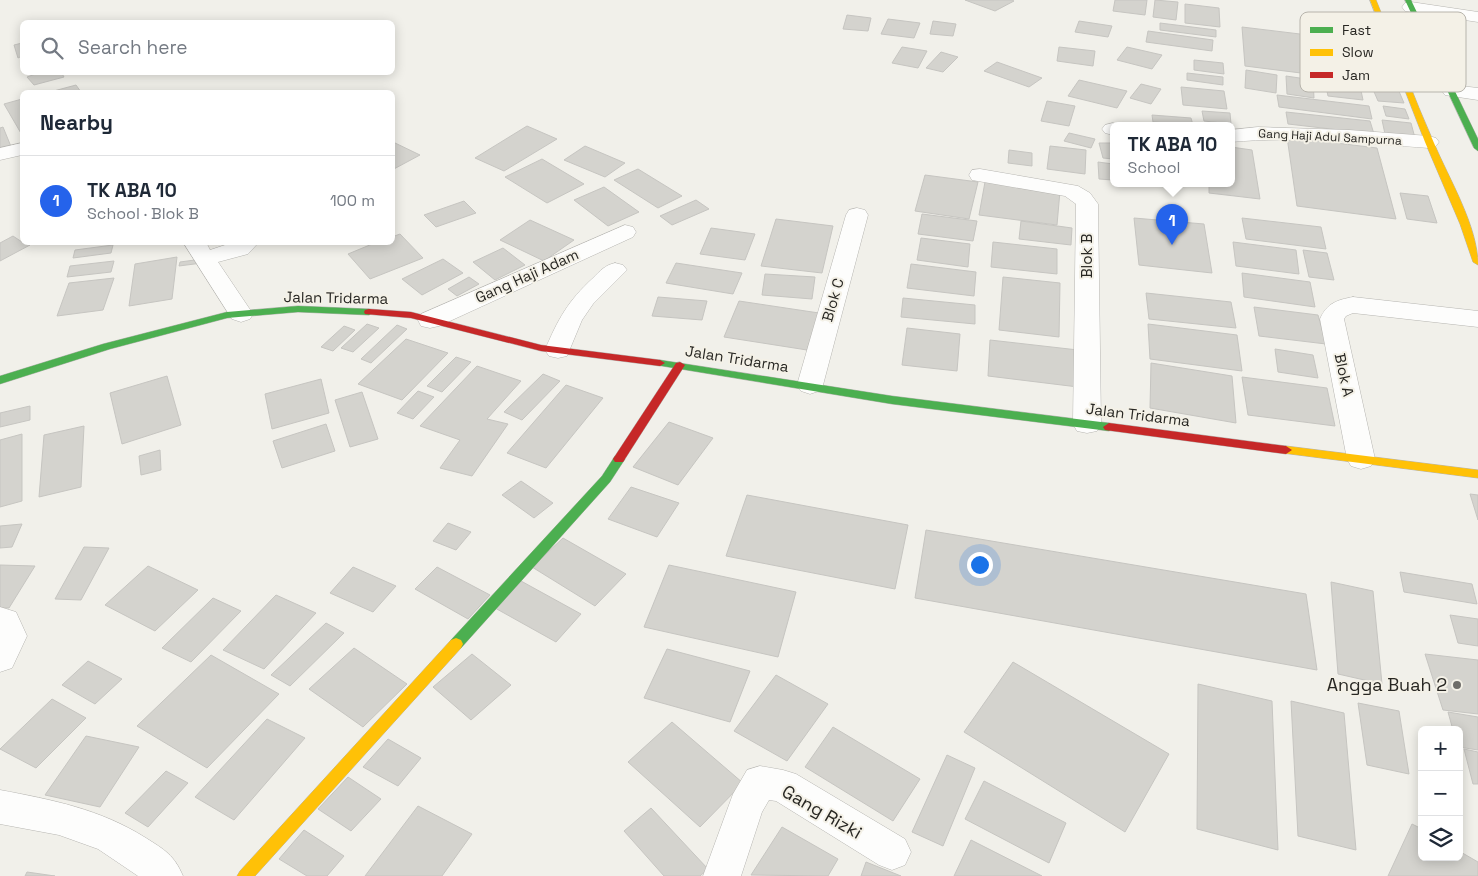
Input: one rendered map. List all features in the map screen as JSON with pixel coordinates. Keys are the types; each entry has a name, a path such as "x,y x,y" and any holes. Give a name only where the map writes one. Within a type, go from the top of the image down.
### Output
{"main road":[{"path":"1374,0 1379,12"},
{"path":"1410,92 1465,224 1478,262"},
{"path":"1452,92 1478,148"},
{"name":"Jalan Tridarma","path":"0,380 107,346 227,315 298,309 350,310 411,316 542,348 680,365 892,400 1478,474"},
{"path":"245,876 606,479 680,365"}],"street":[{"path":"1410,3 1457,12"},
{"path":"1461,92 1478,94"},
{"name":"Gang Haji Adul Sampurna","path":"1235,135 1245,133 1276,133 1429,142"},
{"path":"0,154 20,149"},
{"name":"Blok B","path":"980,175 1063,188 1084,197 1087,204 1087,424"},
{"name":"Blok C","path":"810,385 857,215"},
{"name":"Gang Haji Adam","path":"430,320 625,232"},
{"path":"199,250 240,249 245,245"},
{"path":"199,250 241,314"},
{"path":"558,350 570,319 584,299 614,270"},
{"name":"Blok A","path":"1361,459 1332,319 1335,312 1342,307 1353,305 1478,319"},
{"path":"0,620 5,621 11,636 0,658"},
{"name":"Gang Rizki","path":"722,876 746,806 760,782 783,786 892,852"},
{"path":"0,807 59,818 110,836 157,867 164,876"}],"building":[{"path":"965,0 1012,0 1014,1 995,11"},
{"path":"1115,0 1147,0 1145,15 1113,11"},
{"path":"1155,0 1178,2 1176,20 1153,17"},
{"path":"1185,4 1219,8 1220,27 1185,23"},
{"path":"847,15 871,18 868,31 843,29"},
{"path":"888,19 920,23 914,38 881,34"},
{"path":"933,21 956,24 953,36 930,34"},
{"path":"1079,21 1112,26 1108,37 1075,32"},
{"path":"1160,23 1216,30 1216,37 1160,30"},
{"path":"1242,27 1300,34 1300,73 1245,66"},
{"path":"1148,31 1213,40 1212,51 1146,42"},
{"path":"20,44 20,57 18,58 14,45"},
{"path":"902,47 927,51 918,68 892,63"},
{"path":"1059,47 1095,51 1093,66 1057,61"},
{"path":"1127,47 1162,55 1152,69 1117,60"},
{"path":"941,52 958,57 943,72 926,68"},
{"path":"1194,60 1223,63 1224,74 1194,70"},
{"path":"997,62 1042,78 1029,87 984,71"},
{"path":"1246,70 1277,75 1276,93 1245,88"},
{"path":"1187,73 1223,77 1223,85 1187,80"},
{"path":"33,75 63,75 64,77 34,85 27,77"},
{"path":"1286,76 1300,78 1300,92 1314,92 1314,98 1287,94"},
{"path":"1079,80 1127,91 1117,108 1068,96"},
{"path":"1141,84 1161,89 1151,104 1130,98"},
{"path":"76,85 80,90 57,90"},
{"path":"1181,87 1224,91 1227,109 1183,105"},
{"path":"1327,92 1361,92 1363,100 1328,96"},
{"path":"1374,92 1399,92 1404,103 1378,101"},
{"path":"1277,95 1369,106 1372,119 1279,107"},
{"path":"20,100 20,132 4,104"},
{"path":"1047,101 1075,106 1069,126 1041,121"},
{"path":"1383,106 1405,109 1409,119 1386,116"},
{"path":"1202,111 1230,113 1231,122 1204,121"},
{"path":"1286,112 1370,121 1374,134 1288,124"},
{"path":"1152,115 1191,118 1192,122 1153,122"},
{"path":"1382,120 1411,123 1415,138 1385,134"},
{"path":"527,126 557,139 504,171 475,158"},
{"path":"3,127 12,149 0,152 0,128"},
{"path":"1069,133 1095,139 1091,148 1064,141"},
{"path":"1287,137 1377,148 1396,219 1297,206"},
{"path":"395,143 420,155 395,168"},
{"path":"1099,143 1110,143 1110,159 1103,158"},
{"path":"585,146 625,163 605,177 564,160"},
{"path":"1050,146 1086,150 1085,174 1047,169"},
{"path":"1235,148 1252,150 1260,199 1209,193 1209,187 1235,187"},
{"path":"1009,150 1032,153 1032,166 1008,163"},
{"path":"542,159 584,184 547,203 505,177"},
{"path":"1098,162 1110,164 1110,180 1099,179"},
{"path":"638,169 682,196 658,208 614,180"},
{"path":"925,175 978,182 969,219 915,211"},
{"path":"985,182 1060,191 1057,225 979,215"},
{"path":"604,187 639,212 608,226 574,200"},
{"path":"1400,193 1428,196 1437,223 1407,219"},
{"path":"696,200 709,209 672,225 660,216"},
{"path":"464,201 476,213 436,227 424,215"},
{"path":"922,214 977,221 973,241 918,234"},
{"path":"1134,218 1204,224 1212,273 1139,265"},
{"path":"1242,218 1321,227 1326,249 1246,239"},
{"path":"776,219 833,226 822,273 761,266"},
{"path":"530,220 574,240 544,261 500,240"},
{"path":"1021,221 1072,228 1071,245 1019,239"},
{"path":"711,228 755,234 745,260 700,254"},
{"path":"400,234 423,258 370,279 348,254 370,245 395,245 395,236"},
{"path":"13,236 20,241 20,245 30,245 0,261 0,243"},
{"path":"921,238 970,244 968,267 917,260"},
{"path":"993,242 1057,249 1057,274 991,267"},
{"path":"1233,242 1296,250 1299,274 1236,266"},
{"path":"113,245 111,253 73,258 75,250"},
{"path":"503,248 525,265 495,280 473,262"},
{"path":"1303,250 1327,253 1334,280 1309,277"},
{"path":"177,257 172,299 129,306 135,264"},
{"path":"202,259 202,263 179,266 180,262"},
{"path":"443,259 463,273 422,295 402,279"},
{"path":"114,261 111,272 67,277 70,266"},
{"path":"676,263 742,273 733,294 666,283"},
{"path":"911,264 976,272 974,296 907,288"},
{"path":"1242,273 1310,282 1315,307 1244,297"},
{"path":"765,274 815,277 812,299 762,295"},
{"path":"469,277 479,284 457,296 448,289"},
{"path":"1003,277 1060,283 1059,337 999,330"},
{"path":"114,278 103,310 57,316 69,283"},
{"path":"1146,293 1231,302 1236,328 1149,319"},
{"path":"658,297 707,301 702,320 652,316"},
{"path":"903,298 975,305 975,324 901,317"},
{"path":"739,301 819,313 807,350 724,337"},
{"path":"1254,307 1318,315 1326,344 1259,336"},
{"path":"367,324 379,328 353,352 341,348"},
{"path":"1148,324 1237,335 1242,371 1150,359"},
{"path":"397,325 407,329 371,363 361,359"},
{"path":"344,326 355,330 333,351 321,347"},
{"path":"907,328 960,334 957,371 902,365"},
{"path":"406,339 448,353 402,400 358,384"},
{"path":"990,340 1078,350 1078,387 988,376"},
{"path":"1275,349 1313,355 1318,378 1278,372"},
{"path":"456,357 471,362 442,392 427,386"},
{"path":"1151,363 1232,376 1236,423 1150,408"},
{"path":"477,366 521,381 487,419 508,424 472,476 440,468 460,440 420,426"},
{"path":"543,374 560,381 522,420 504,412"},
{"path":"167,376 181,425 122,444 110,393"},
{"path":"1242,377 1327,388 1335,426 1248,415"},
{"path":"321,379 329,413 272,429 265,394"},
{"path":"566,385 603,398 546,468 507,453"},
{"path":"418,391 434,397 413,419 397,413"},
{"path":"362,392 378,439 350,447 335,400"},
{"path":"30,406 30,420 0,427 0,413"},
{"path":"669,422 713,438 678,485 633,467"},
{"path":"326,424 335,451 282,468 273,441"},
{"path":"84,426 81,487 39,497 44,435"},
{"path":"22,434 22,501 0,507 0,440"},
{"path":"160,450 161,470 141,475 139,456"},
{"path":"521,481 553,503 534,518 502,495"},
{"path":"631,487 679,503 657,537 608,519"},
{"path":"1470,494 1478,495 1478,520"},
{"path":"747,495 908,525 895,589 726,556"},
{"path":"448,523 471,532 456,550 433,541"},
{"path":"22,524 12,547 0,548 0,526"},
{"path":"926,530 1306,594 1317,670 915,598"},
{"path":"563,538 626,574 595,606 532,567"},
{"path":"84,547 109,548 81,600 55,599"},
{"path":"0,565 35,566 9,608 0,608"},
{"path":"669,565 796,592 778,657 644,627"},
{"path":"148,566 198,590 155,631 105,605"},
{"path":"353,567 396,586 373,612 330,593"},
{"path":"437,567 490,595 468,619 415,589"},
{"path":"1400,572 1472,584 1477,604 1404,592"},
{"path":"521,581 581,614 556,642 495,608"},
{"path":"1331,582 1373,591 1382,684 1338,674"},
{"path":"276,595 316,613 264,669 223,650"},
{"path":"213,598 241,611 191,662 162,648"},
{"path":"1450,615 1478,619 1478,646 1458,643"},
{"path":"326,623 344,633 290,686 271,675"},
{"path":"354,648 407,684 363,727 309,689"},
{"path":"667,649 750,671 730,722 644,698"},
{"path":"472,654 511,685 471,720 433,687"},
{"name":"Angga Buah 2","path":"1425,654 1478,660 1478,714 1443,710"},
{"path":"211,655 279,694 207,768 137,726"},
{"path":"88,661 122,679 95,704 62,685"},
{"path":"1013,662 1169,754 1125,832 964,732"},
{"path":"776,675 828,704 787,761 734,731"},
{"path":"1198,684 1272,701 1278,850 1197,829"},
{"path":"52,699 86,718 36,768 0,749"},
{"path":"1291,701 1344,713 1356,850 1298,836"},
{"path":"1358,703 1399,711 1409,774 1367,765"},
{"path":"1448,712 1478,717 1478,750 1463,748 1463,726 1452,726"},
{"path":"267,719 305,738 234,820 195,797"},
{"path":"672,722 743,783 700,827 628,762"},
{"path":"833,727 920,779 893,821 805,767"},
{"path":"86,736 139,747 100,807 45,795"},
{"path":"388,739 421,758 398,786 363,767"},
{"path":"1464,749 1478,752 1478,784 1473,784"},
{"path":"947,755 975,768 943,846 912,832"},
{"path":"166,771 188,783 148,827 125,813"},
{"path":"348,777 381,799 351,831 318,809"},
{"path":"984,781 1066,823 1049,863 965,819"},
{"path":"418,806 472,834 442,876 365,876"},
{"path":"651,808 708,869 700,876 664,876 624,831"},
{"path":"1412,824 1418,827 1418,861 1463,861 1463,853 1478,862 1478,876 1388,876"},
{"path":"782,827 838,859 828,876 751,875"},
{"path":"304,830 344,856 327,876 307,876 279,859"},
{"path":"971,840 1042,876 954,876"},
{"path":"866,862 901,876 861,876"},
{"path":"27,872 55,876 25,876"}],"traffic: fast":[{"path":"1408,0 1414,12"},
{"path":"1452,92 1478,148"},
{"path":"0,380 107,346 227,315 298,309 369,312"},
{"path":"660,363 892,400 1109,427"},
{"path":"456,644 606,479 619,459"}],"traffic: slow":[{"path":"1373,0 1378,12"},
{"path":"1409,92 1465,224 1478,262"},
{"path":"1286,450 1478,474"},
{"path":"245,876 456,644"}],"traffic: jam":[{"path":"369,312 411,315 541,348 660,363"},
{"path":"619,459 680,365"},
{"path":"1109,427 1286,450"}],"place":[{"name":"TK ABA 10","path":"1172,245"},
{"name":"Angga Buah 2","path":"1457,685"}]}
